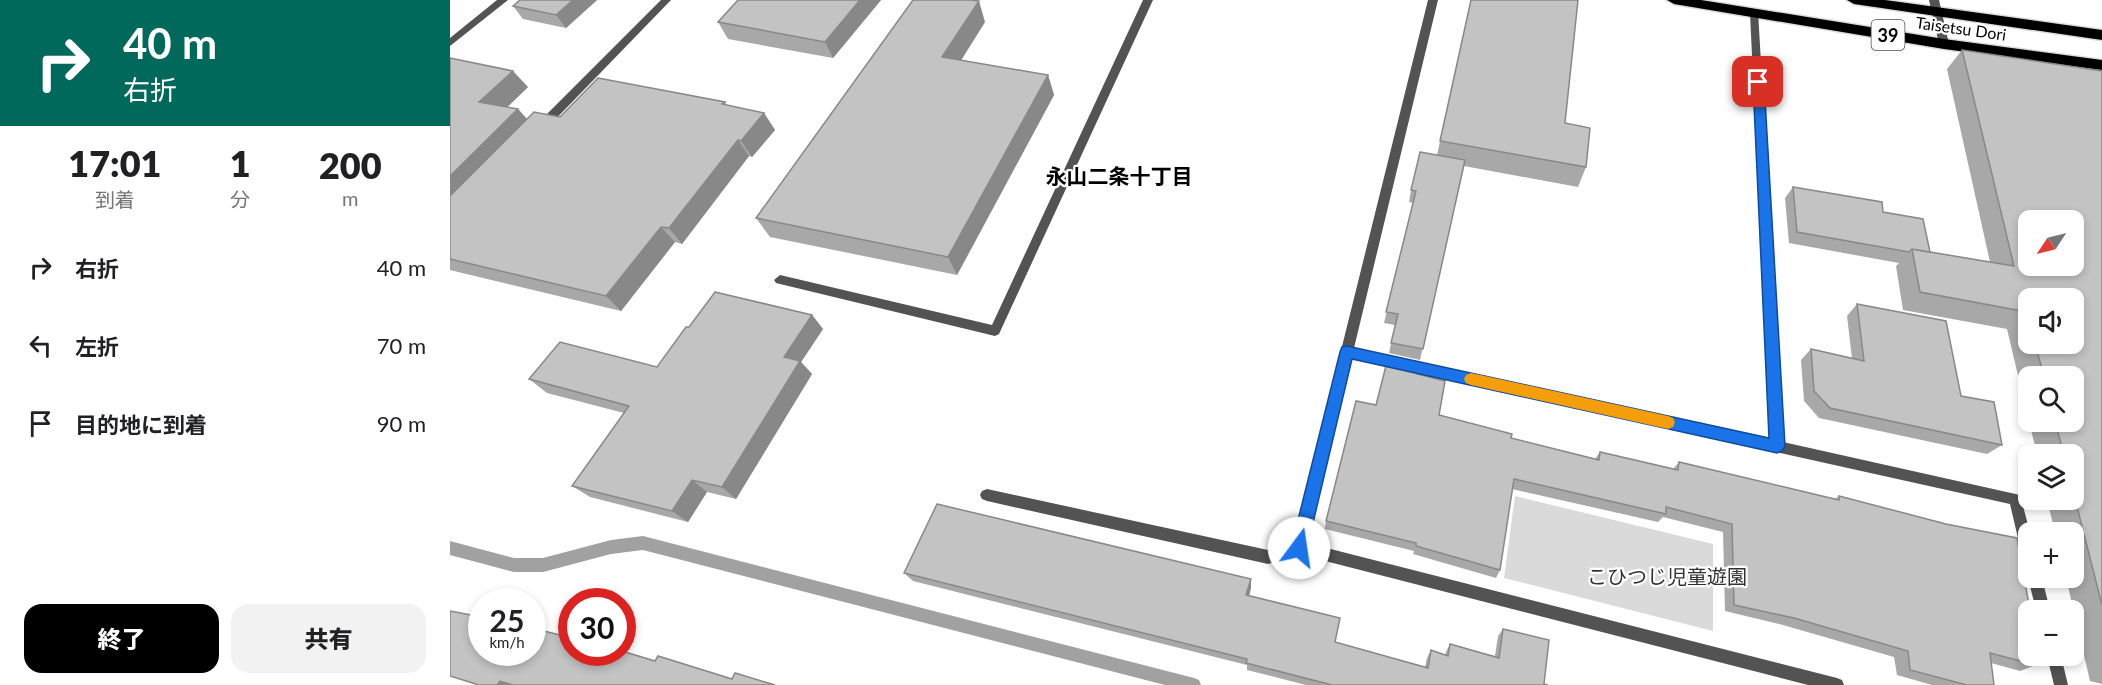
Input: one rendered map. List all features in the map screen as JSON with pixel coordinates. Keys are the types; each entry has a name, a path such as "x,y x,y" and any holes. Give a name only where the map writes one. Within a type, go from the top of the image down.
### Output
{"highway":[{"name":"Taisetsu Dori","path":"1674,0 1944,44 2102,65"},
{"name":"Taisetsu Dori","path":"1854,0 1935,6 2102,35"}],"street":[{"path":"450,43 503,0"},
{"path":"533,135 666,0"},
{"path":"780,280 995,331 1148,0"},
{"path":"1299,548 1433,0"},
{"path":"1935,6 1944,44"},
{"path":"1755,13 1777,446"},
{"path":"1347,352 2015,499 2021,522"},
{"path":"987,495 1268,557 1299,548 1837,685"},
{"path":"2056,666 2061,685"}],"green space":[{"name":"こひつじ児童遊園","path":"1515,496 1713,544 1713,631 1504,578"}],"building":[{"path":"520,0 573,0 556,15 513,6"},
{"path":"738,0 860,0 825,42 718,22"},
{"path":"913,0 979,1 942,57 1048,75 948,257 756,218"},
{"path":"1471,0 1578,0 1565,123 1590,128 1586,167 1440,141"},
{"path":"1962,50 2102,71 2102,605 2084,534 2084,522 2081,522 2078,510 2084,510 2084,444 2061,444 2058,432 2084,432 2084,366 2041,366 2038,354 2084,354 2084,288 2018,288 2018,310 1920,292 1912,249 2014,266"},
{"path":"450,58 513,71 479,102 518,109 450,176"},
{"path":"598,78 725,102 722,104 764,113 741,141 738,140 669,228 661,227 606,296 450,259 450,196 534,112 560,117"},
{"path":"1420,152 1465,160 1423,349 1391,343 1398,314 1386,312 1416,191 1411,190"},
{"path":"1793,187 1882,202 1883,212 1923,219 1930,252 1912,249 1909,252 1797,232"},
{"path":"715,292 812,315 784,357 800,361 722,487 692,480 672,511 572,486 629,406 529,379 560,342 657,367"},
{"path":"1857,304 1946,321 1961,396 1994,402 2002,445 1830,408 1814,391 1811,349 1864,361"},
{"path":"1388,358 1419,365 1417,374 1445,381 1439,415 1512,434 1511,438 1599,460 1600,452 1678,470 1679,462 1839,500 1839,496 1946,524 2017,538 2018,588 2026,588 2028,600 2018,600 2018,660 1990,653 1994,685 1967,685 1910,670 1908,651 1794,618 1734,605 1732,524 1666,507 1666,514 1514,479 1500,570 1416,546 1416,543 1326,521 1356,401 1376,405"},
{"path":"937,504 1251,579 1246,595 1340,618 1335,642 1428,668 1431,650 1448,656 1450,644 1499,658 1503,629 1549,640 1544,684 1548,685 1332,685 1246,663 1247,659 904,573"},
{"path":"450,611 468,614 468,666 546,666 546,632 558,634 558,666 636,666 636,655 655,661 658,656 732,679 735,673 775,685 513,685 500,681 497,685 479,685 450,676"}],"waterway":[{"path":"450,548 514,565 543,565 611,547 643,543 1194,685"}],"slow traffic":[{"path":"1471,379 1668,422"}],"district":[{"name":"永山二条十丁目","path":"1119,175"}],"route":[{"path":"1299,548 1347,352 1777,446 1758,82"}]}
